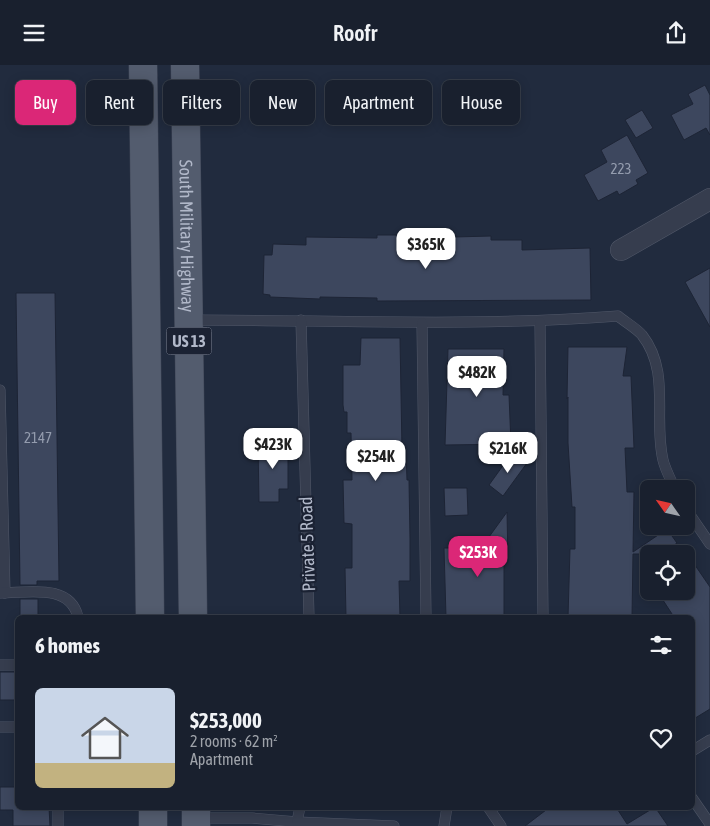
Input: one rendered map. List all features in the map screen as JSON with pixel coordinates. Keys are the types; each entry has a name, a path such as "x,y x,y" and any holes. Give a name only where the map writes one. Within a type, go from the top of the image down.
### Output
{"main road":[{"name":"US 13","path":"143,65 150,615"},
{"name":"South Military Highway","path":"185,65 193,615"},
{"path":"153,810 153,826"}],"street":[{"path":"621,250 710,199"}],"lane":[{"path":"189,320 422,323 540,322 618,316 641,335 653,355 660,386 663,460 671,480"},
{"name":"Private 5 Road","path":"300,320 309,615"},
{"path":"540,322 543,615"},
{"path":"422,323 426,615"},
{"path":"0,390 2,593 60,594 70,600 76,607 78,615"},
{"path":"695,522 710,544"},
{"path":"0,665 15,665"},
{"path":"0,727 15,727"},
{"path":"695,749 710,739"},
{"path":"695,802 710,824"},
{"path":"58,810 58,826"},
{"path":"297,822 299,810"},
{"path":"444,826 447,810"},
{"path":"490,810 501,826"},
{"path":"196,817 252,822 394,826"}],"building":[{"path":"705,85 710,95 710,135 706,128 684,140 671,115 693,104 688,94"},
{"path":"642,110 653,128 636,138 625,120"},
{"path":"627,135 648,173 636,180 638,184 619,195 617,191 598,201 584,175 607,162 601,150"},
{"path":"377,235 491,236 491,240 522,240 522,250 590,248 591,300 377,301 377,298 320,297 320,299 270,297 270,295 263,294 264,255 272,255 273,244 306,245 306,237 377,238"},
{"path":"710,268 710,327 685,282"},
{"path":"16,293 55,293 59,581 37,581 37,585 20,585"},
{"path":"361,338 400,338 402,450 406,450 407,480 409,480 410,581 399,581 400,615 346,615 345,568 352,568 352,524 344,523 343,480 352,480 351,433 347,433 347,412 344,412 343,405 343,365 360,365"},
{"path":"568,347 627,347 623,376 631,376 634,448 625,448 627,492 634,492 633,552 640,547 640,554 633,554 632,615 568,615 570,549 575,549 575,507 572,507 568,443 568,397 567,399"},
{"path":"448,349 504,349 503,395 509,395 511,444 445,445"},
{"path":"288,441 288,489 279,489 279,502 259,502 258,443"},
{"path":"512,453 527,463 503,496 489,485"},
{"path":"444,488 467,488 468,515 445,516"},
{"path":"507,512 508,562 504,562 504,615 446,615 444,548 468,548 468,566"},
{"path":"658,535 671,535 677,543 674,545 643,545"},
{"path":"695,565 710,587 710,709 695,718 695,615 673,615 663,600 695,600"},
{"path":"20,599 38,599 38,615 20,615"},
{"path":"0,672 15,672 15,700 0,700"},
{"path":"0,787 15,787 15,810 49,810 50,826 13,826 13,810 0,810"},
{"path":"546,810 618,810 627,824 650,810 657,810 668,826 525,826"}]}
